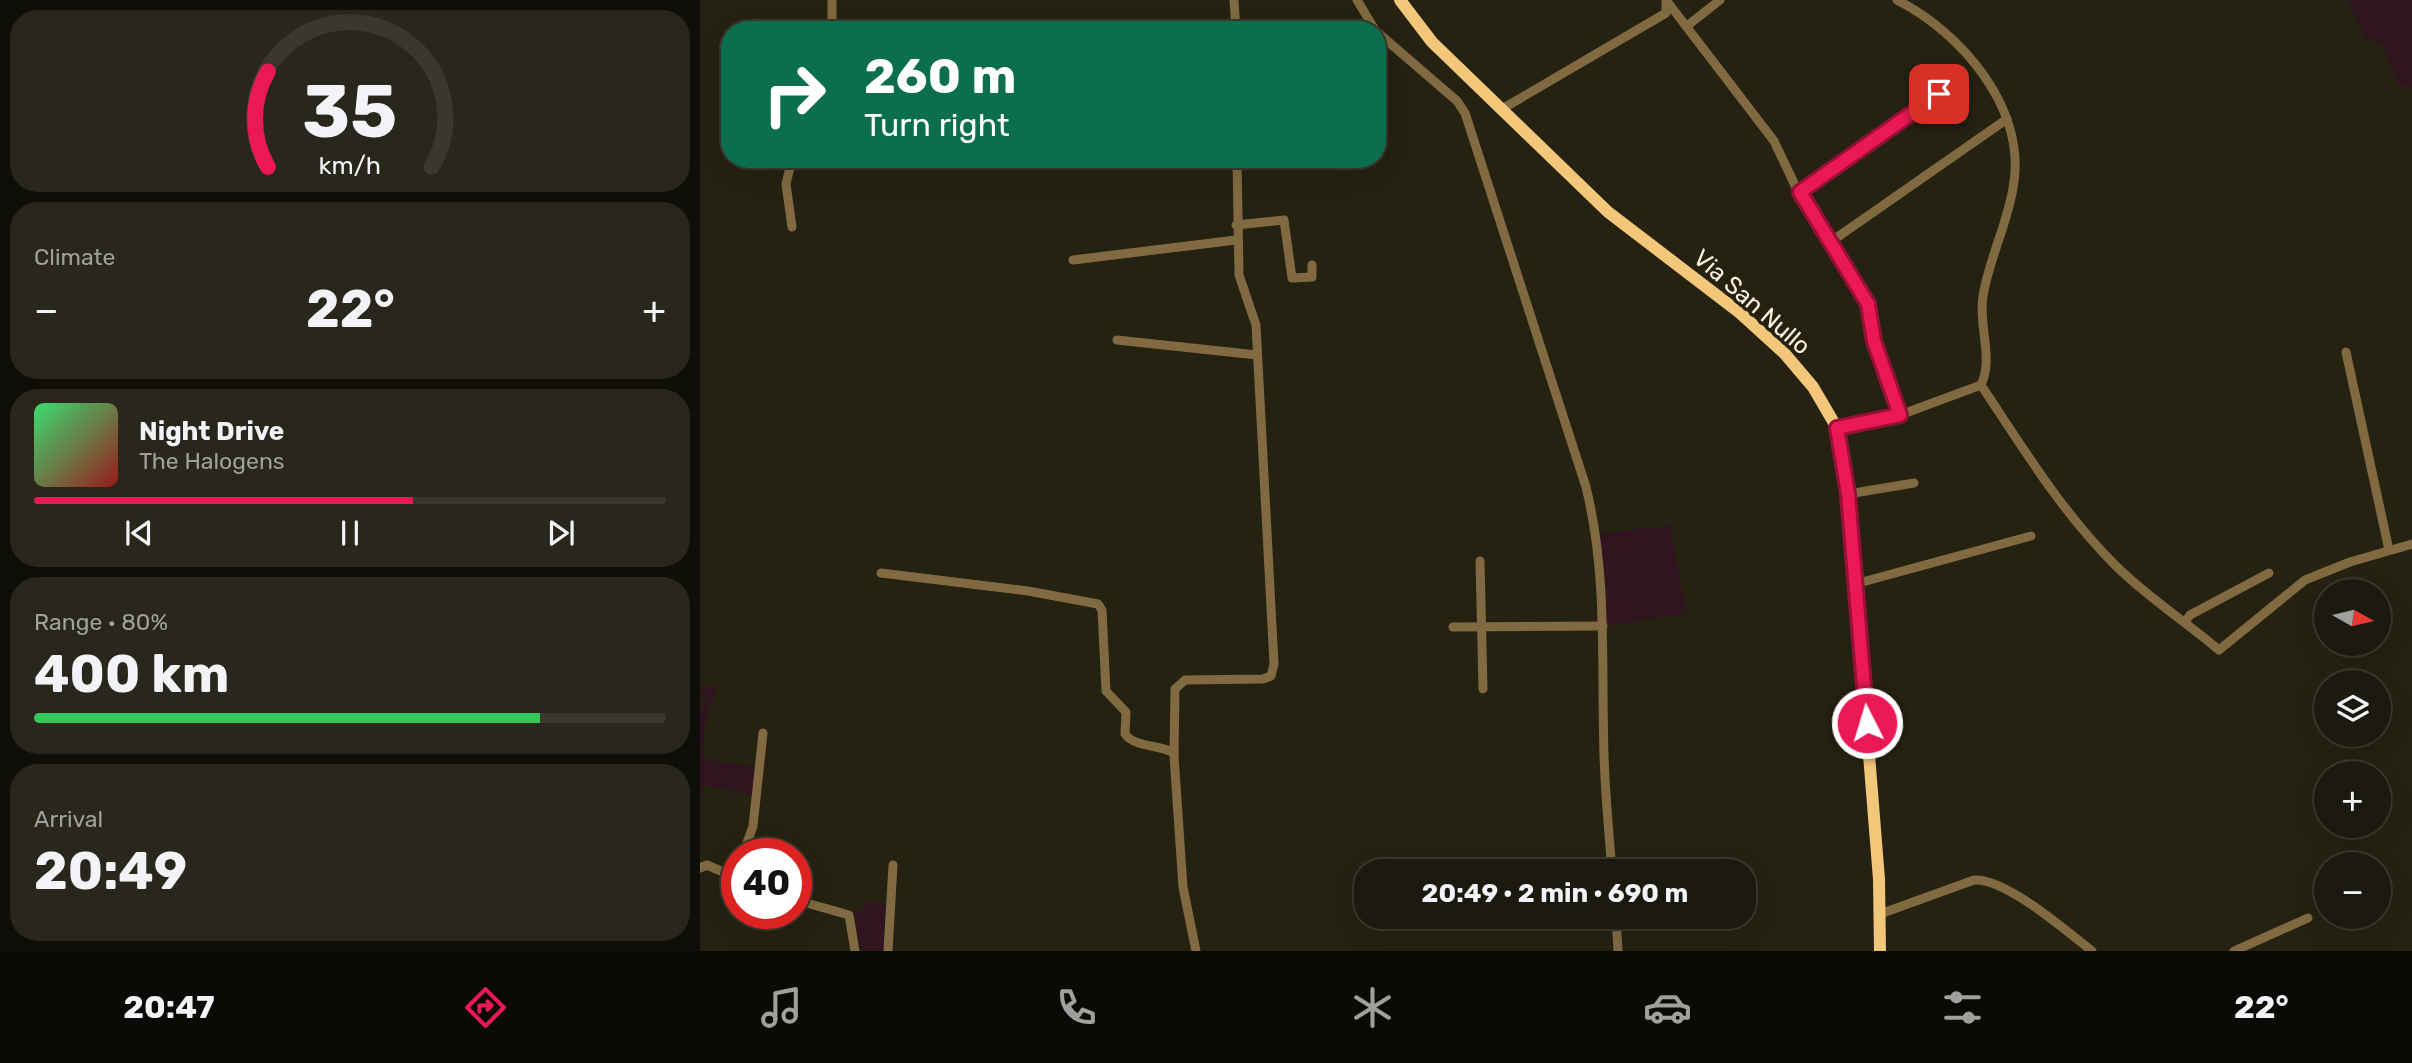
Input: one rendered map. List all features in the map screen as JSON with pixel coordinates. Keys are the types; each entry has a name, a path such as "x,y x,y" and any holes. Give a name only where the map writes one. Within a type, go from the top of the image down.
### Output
{"street":[{"path":"832,0 832,21"},
{"path":"1234,0 1235,21"},
{"path":"1357,0 1370,21"},
{"name":"Via San Nullo","path":"1400,0 1432,42 1608,212 1740,313 1785,354 1813,387 1837,428 1848,494 1856,584 1880,914 1880,951"},
{"path":"1502,109 1666,13 1666,0"},
{"path":"1666,0 1710,61 1774,141 1829,243 1868,304 1874,341 1900,415"},
{"path":"1687,26 1720,0"},
{"path":"1837,428 1900,415 1981,385 1987,373 1982,316 1983,292 2014,185 2013,139 2007,118 1970,58 1914,9 1897,0"},
{"path":"1386,40 1457,101 1465,113 1586,487 1599,548 1604,752 1611,859"},
{"path":"1800,192 1939,94"},
{"path":"1829,243 2007,118"},
{"path":"790,168 786,184 792,227"},
{"path":"1196,951 1189,929 1183,887 1174,753 1174,699 1180,683 1185,680 1263,679 1271,676 1274,670 1272,586 1256,325 1239,275 1236,240 1237,168"},
{"path":"1236,225 1284,220 1292,278 1312,276 1312,265"},
{"path":"1073,260 1236,240"},
{"path":"1117,340 1257,355"},
{"path":"2346,352 2389,550"},
{"path":"1981,385 2054,497 2079,527 2141,589 2219,650 2293,587 2324,572 2412,544"},
{"path":"1848,494 1914,483"},
{"path":"1856,584 2031,536"},
{"path":"1480,561 1483,689"},
{"path":"881,573 1028,591 1098,604 1102,610 1106,691 1126,712 1125,734 1132,741 1161,746 1174,753"},
{"path":"2185,622 2190,615 2269,573"},
{"path":"1453,627 1603,626"},
{"path":"749,838 753,826 763,733"},
{"path":"700,868 707,865 721,871"},
{"path":"888,951 893,865"},
{"path":"1880,914 1974,880 1987,880 2028,904 2091,951"},
{"path":"812,905 849,915 855,951"},
{"path":"2234,951 2308,918"},
{"path":"1617,929 1618,951"}],"shaded area":[{"path":"2348,0 2412,0 2412,88 2398,83 2382,44 2365,37"},
{"path":"1670,525 1686,613 1606,626 1605,579 1599,534"},
{"path":"718,686 706,719 702,759 757,767 755,795 704,785 700,802 700,715 706,697 700,693 700,687"},
{"path":"864,902 888,904 885,951 860,951 853,910 863,911"}],"route":[{"path":"1867,723 1848,494 1837,428 1900,415 1874,341 1868,304 1811,215 1800,192 1939,94"}]}
